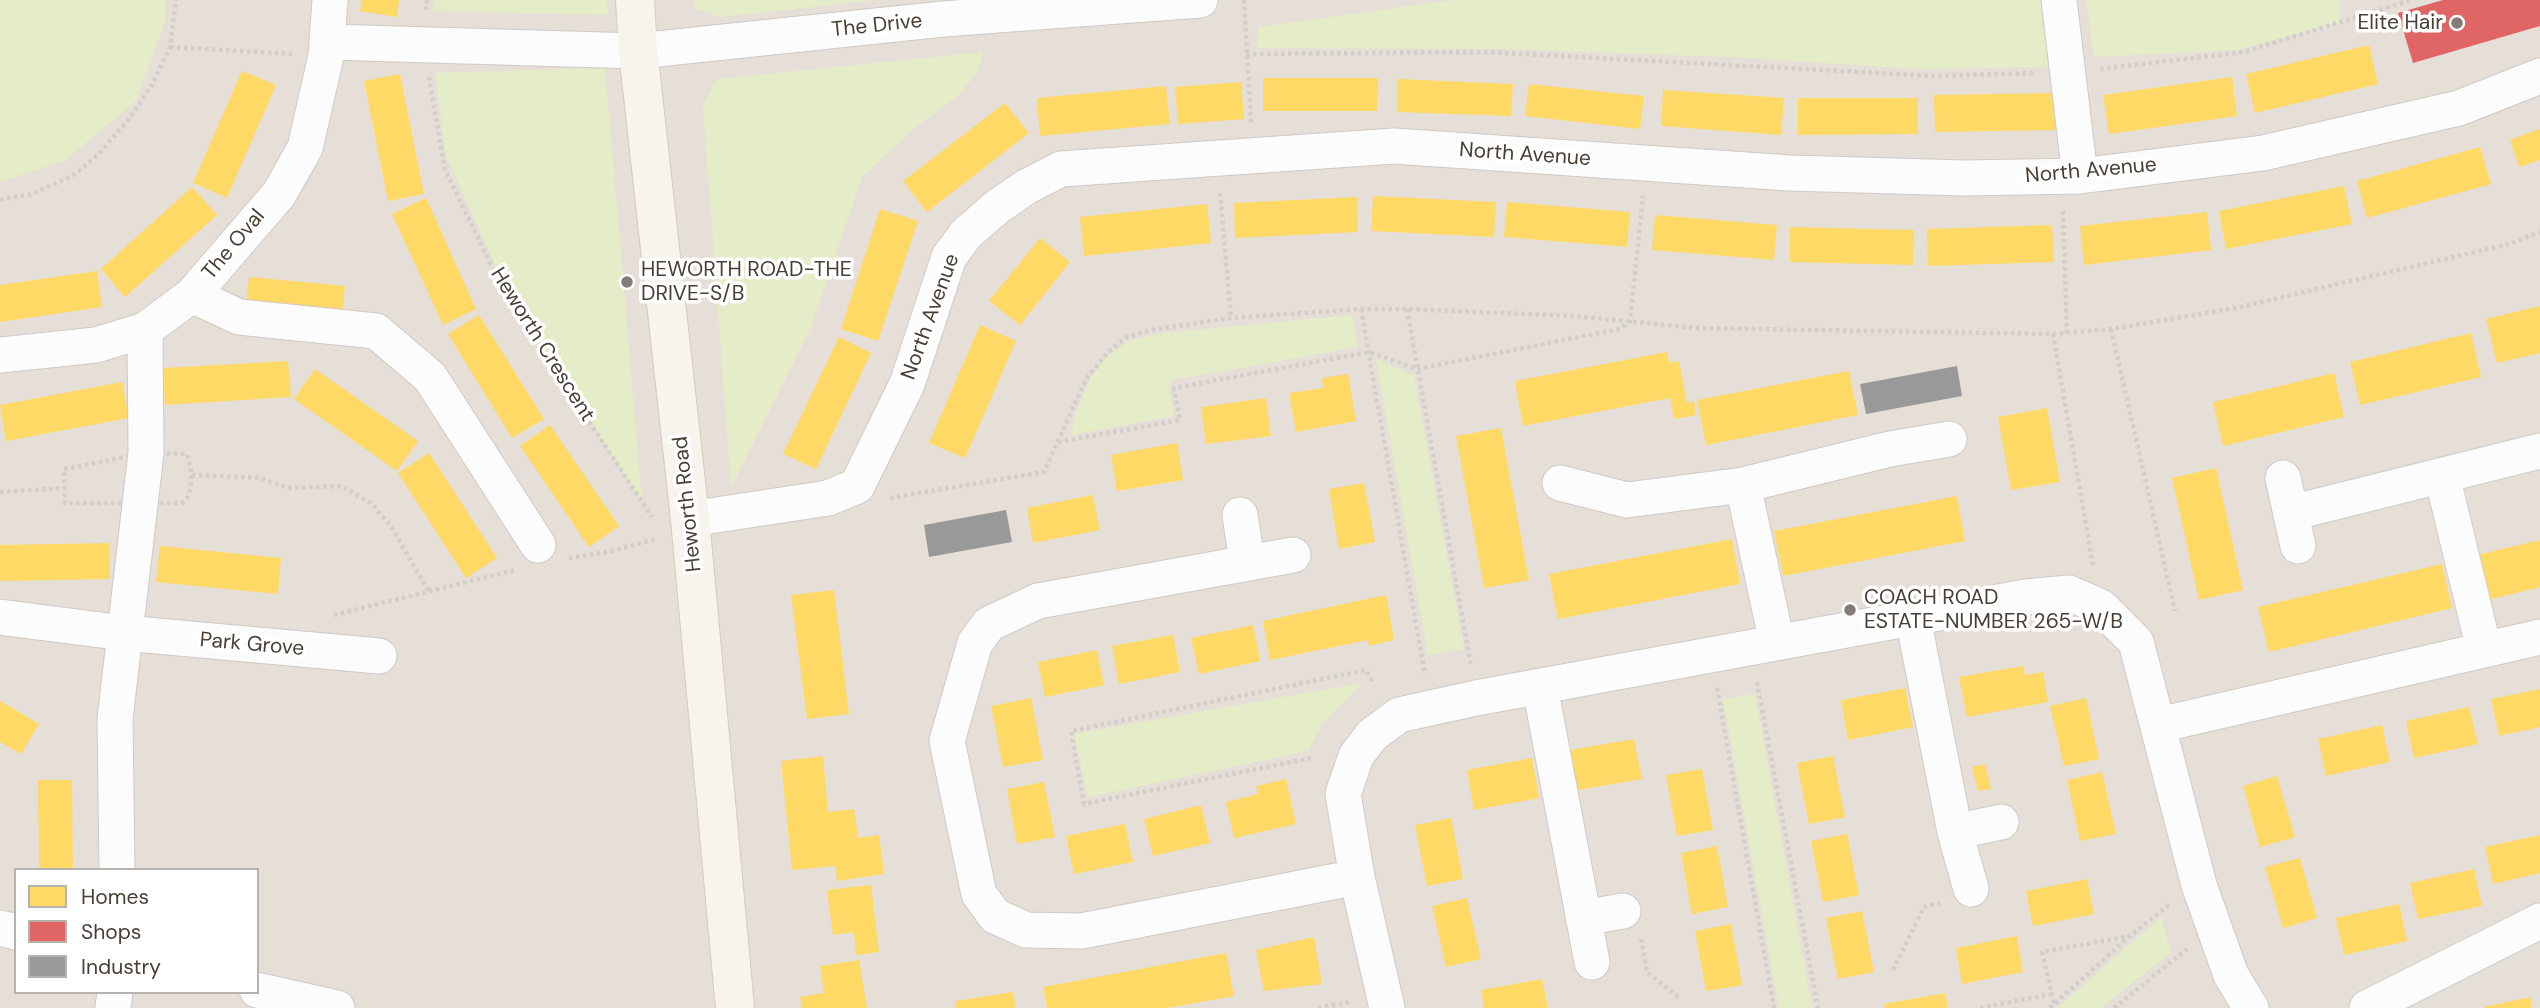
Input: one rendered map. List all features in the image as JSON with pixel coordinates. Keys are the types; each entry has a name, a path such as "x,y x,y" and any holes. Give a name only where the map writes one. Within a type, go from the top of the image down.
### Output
{"street":[{"name":"The Oval","path":"0,355 96,345 145,330 192,295 279,194 305,148 327,49 330,0"},
{"name":"Heworth Road","path":"635,0 638,51 691,524 735,1008"},
{"name":"The Drive","path":"327,49 423,45 638,51 943,19 1200,0"},
{"path":"2059,0 2071,176"},
{"name":"North Avenue","path":"856,485 907,384 949,257 967,234 997,207 1026,187 1061,169 1394,146 1790,173 1964,178 2071,176 2263,153 2459,108 2540,76"},
{"path":"192,295 239,317 376,331 430,377 538,545"},
{"path":"117,868 115,719 146,453 145,330"},
{"path":"1560,483 1627,500 1743,485 1890,449 1950,439"},
{"path":"2283,478 2295,529 2442,476 2540,450"},
{"path":"2442,476 2484,649"},
{"path":"691,524 828,499 856,485"},
{"path":"1743,485 1764,645"},
{"path":"1240,515 1247,562"},
{"path":"1293,555 1038,601 989,624 975,643 947,741 979,894 995,916 1026,930 1082,931 1357,877"},
{"path":"1387,1008 1357,877 1343,794 1356,757 1372,735 1399,715 1711,654 2026,597 2069,593 2101,607 2136,642 2160,725 2199,885 2231,975 2251,1008"},
{"name":"Park Grove","path":"0,617 124,633 379,656"},
{"path":"1913,618 1955,832 1971,889"},
{"path":"2160,725 2540,637"},
{"path":"1540,687 1592,962"},
{"path":"1955,832 2001,822"},
{"path":"1583,918 1623,911"},
{"path":"2367,1008 2538,932"},
{"path":"259,990 337,1008"}],"path":[{"path":"0,200 32,194 72,176 98,155 129,119 152,85 170,47 176,0"},
{"name":"Heworth Crescent","path":"427,0 423,45 445,170 507,297 656,523 691,524"},
{"path":"1244,0 1254,155"},
{"path":"1246,54 1486,52 1934,76 2066,73 2244,52 2411,0"},
{"path":"170,47 327,49"},
{"path":"1217,158 1231,318"},
{"path":"1058,442 1180,420 1174,388 1369,352 1417,369 1620,329 1630,321 1646,163"},
{"path":"2067,333 2071,176"},
{"path":"856,485 866,502 1044,472 1086,379 1108,352 1127,337 1152,330 1231,318 1361,309 1407,309 1574,316 1696,328 2053,334 2111,330 2236,308 2509,244 2540,232"},
{"path":"1361,309 1431,707"},
{"path":"1407,309 1476,698"},
{"path":"2111,330 2175,611"},
{"path":"2053,334 2101,607"},
{"path":"192,475 260,478 288,488 342,486 370,503 390,525 429,593"},
{"path":"0,492 65,488"},
{"path":"329,616 519,569 538,545 559,560 608,552 691,524"},
{"path":"1764,645 1818,1008"},
{"path":"1711,654 1774,1008"},
{"path":"1311,758 1084,804 1070,731 1366,670 1372,681"},
{"path":"2052,1006 2162,909 2199,885"},
{"path":"1893,970 1924,907 1953,900 1971,889"},
{"path":"1623,911 1640,935 1647,972 1680,999"},
{"path":"2114,1008 2179,953 2215,933"},
{"path":"2052,1006 2052,994 2042,952 2130,936"},
{"path":"1980,1008 2052,994"}],"shaded area":[{"path":"0,0 2540,0 2540,1008 0,1008"}],"green space":[{"path":"0,0 165,0 165,22 136,101 65,160 0,182"},
{"path":"434,0 607,0 608,15 433,11"},
{"path":"694,0 876,0 720,17 695,8"},
{"path":"1453,0 2048,0 2056,67 1918,69 1730,57 1505,49 1258,48 1259,27"},
{"path":"2086,0 2339,0 2341,22 2236,50 2094,57"},
{"path":"983,52 977,73 958,96 916,127 862,177 810,329 731,487 703,104 717,79"},
{"path":"605,68 642,502 504,284 446,156 435,73"},
{"path":"1352,315 1358,347 1173,380 1168,386 1174,411 1172,416 1071,435 1076,413 1090,379 1106,357 1129,341 1162,333"},
{"path":"1376,359 1414,376 1464,649 1428,655"},
{"path":"1363,683 1323,723 1308,751 1088,797 1074,734"},
{"path":"1755,694 1812,1008 1779,1008 1723,699"},
{"path":"2161,917 2171,953 2101,1008 2057,1008"}],"building: Homes":[{"path":"362,0 399,0 397,17 360,11"},
{"path":"2369,45 2378,84 2255,113 2246,74"},
{"path":"242,71 276,85 227,198 193,183"},
{"path":"400,74 424,194 388,201 364,81"},
{"path":"2232,77 2237,116 2109,134 2103,95"},
{"path":"1263,78 1378,78 1377,111 1263,111"},
{"path":"1398,79 1513,84 1511,116 1397,112"},
{"path":"1241,82 1244,119 1178,124 1175,87"},
{"path":"1529,84 1644,96 1640,129 1525,116"},
{"path":"1166,86 1170,124 1040,136 1037,98"},
{"path":"1663,90 1784,98 1781,135 1661,126"},
{"path":"2054,93 2055,130 1935,132 1934,95"},
{"path":"1798,98 1918,98 1918,134 1798,135"},
{"path":"1005,103 1029,133 927,212 903,181"},
{"path":"2540,129 2540,160 2519,167 2510,140"},
{"path":"2480,147 2491,184 2367,218 2357,181"},
{"path":"2344,186 2352,224 2226,249 2219,211"},
{"path":"192,187 217,215 125,297 101,269"},
{"path":"1373,196 1496,202 1494,237 1371,231"},
{"path":"1357,197 1358,232 1235,238 1234,203"},
{"path":"426,198 476,309 443,325 392,214"},
{"path":"1507,202 1630,212 1627,247 1504,237"},
{"path":"1207,204 1211,243 1084,256 1080,217"},
{"path":"880,209 918,221 878,341 841,329"},
{"path":"2207,212 2211,250 2084,265 2080,226"},
{"path":"1655,215 1777,225 1774,260 1652,250"},
{"path":"2052,225 2054,262 1928,266 1927,229"},
{"path":"1790,227 1914,230 1913,265 1790,262"},
{"path":"1040,238 1070,262 1020,325 989,301"},
{"path":"97,271 102,307 0,322 0,285"},
{"path":"249,277 345,286 342,314 246,306"},
{"path":"2540,306 2540,353 2497,363 2486,319"},
{"path":"479,315 544,419 512,438 448,334"},
{"path":"980,325 1016,341 965,458 929,443"},
{"path":"2471,333 2481,377 2360,405 2350,362"},
{"path":"839,337 871,353 816,469 783,454"},
{"path":"1667,352 1669,363 1679,361 1687,403 1694,401 1696,415 1674,419 1670,398 1523,426 1515,381"},
{"path":"288,361 291,397 165,405 163,368"},
{"path":"315,369 418,441 397,471 294,399"},
{"path":"1849,371 1858,415 1706,445 1697,400"},
{"path":"2334,373 2344,417 2223,446 2213,402"},
{"path":"1348,374 1356,421 1296,432 1289,393 1323,388 1322,378"},
{"path":"122,382 129,418 6,441 0,405"},
{"path":"1266,398 1271,436 1206,444 1201,407"},
{"path":"2047,408 2060,482 2011,490 1998,417"},
{"path":"550,425 619,526 589,547 520,446"},
{"path":"1501,428 1529,580 1484,588 1456,436"},
{"path":"1177,443 1183,480 1117,491 1111,455"},
{"path":"429,453 497,558 466,578 398,473"},
{"path":"2216,468 2243,590 2199,600 2172,478"},
{"path":"1364,483 1375,542 1339,549 1329,489"},
{"path":"1093,495 1100,530 1033,543 1027,508"},
{"path":"1957,496 1965,541 1783,576 1774,531"},
{"path":"1732,539 1740,584 1558,619 1549,574"},
{"path":"2540,540 2540,587 2488,600 2477,555"},
{"path":"109,543 110,579 0,581 0,545"},
{"path":"160,546 281,558 278,594 156,582"},
{"path":"2442,564 2452,608 2269,652 2258,607"},
{"path":"834,590 849,714 807,719 791,595"},
{"path":"1386,595 1394,640 1369,646 1368,640 1270,660 1263,621"},
{"path":"1253,625 1260,661 1199,674 1191,638"},
{"path":"1173,635 1180,672 1119,684 1112,646"},
{"path":"1097,650 1104,685 1045,697 1038,662"},
{"path":"2023,666 2025,675 2043,672 2048,702 1967,717 1959,677"},
{"path":"1905,688 1913,727 1848,740 1841,700"},
{"path":"2540,689 2540,727 2499,736 2491,699"},
{"path":"1031,698 1043,760 1003,767 991,706"},
{"path":"2086,698 2099,759 2064,766 2050,706"},
{"path":"0,701 39,724 21,754 0,742"},
{"path":"2469,707 2478,744 2414,758 2406,721"},
{"path":"2382,725 2390,762 2326,776 2318,739"},
{"path":"1634,739 1642,779 1578,790 1570,750"},
{"path":"823,756 828,812 854,809 858,838 879,835 884,874 837,881 835,866 792,870 781,761"},
{"path":"1833,756 1845,817 1809,824 1797,763"},
{"path":"1532,758 1539,798 1474,810 1467,770"},
{"path":"1985,764 1991,789 1978,791 1972,767"},
{"path":"1702,769 1713,830 1677,836 1666,775"},
{"path":"2102,772 2116,834 2080,841 2067,780"},
{"path":"2277,776 2295,837 2260,847 2243,786"},
{"path":"1286,779 1296,824 1234,838 1226,802 1258,794 1256,786"},
{"path":"38,780 72,780 73,868 39,868"},
{"path":"1044,782 1055,837 1017,844 1007,789"},
{"path":"1201,805 1210,843 1153,856 1144,819"},
{"path":"1451,818 1463,879 1427,886 1415,825"},
{"path":"1125,824 1133,862 1074,874 1066,836"},
{"path":"1847,834 1859,895 1823,902 1811,841"},
{"path":"2540,835 2540,873 2493,884 2485,847"},
{"path":"1717,846 1728,907 1692,914 1681,853"},
{"path":"2300,858 2317,918 2283,928 2265,867"},
{"path":"2474,869 2482,906 2418,919 2410,883"},
{"path":"2087,879 2094,914 2033,926 2026,891"},
{"path":"871,885 879,952 856,955 854,932 833,935 827,890"},
{"path":"1467,898 1481,959 1446,967 1432,906"},
{"path":"2399,904 2407,941 2344,955 2336,918"},
{"path":"1862,911 1874,972 1838,979 1826,918"},
{"path":"1731,924 1742,985 1706,991 1695,931"},
{"path":"2017,936 2023,972 1962,984 1956,948"},
{"path":"1314,937 1322,984 1264,991 1256,950"},
{"path":"1226,953 1234,996 1167,1008 1047,1008 1043,987"},
{"path":"859,960 867,1008 802,1008 800,997 824,993 820,966"},
{"path":"1542,979 1548,1008 1484,1008 1481,990"},
{"path":"1013,992 1016,1008 956,1008 955,1001"},
{"path":"1945,993 1948,1008 1885,1008 1884,1004"},
{"path":"2530,997 2532,1008 2484,1008 2484,1007"}],"building: Shops":[{"path":"2443,0 2540,0 2540,26 2413,63 2398,13"}],"building: Industry":[{"path":"1957,366 1962,396 1866,414 1860,384"},
{"path":"1006,510 1012,542 929,557 924,525"}],"place":[{"name":"Elite Hair","path":"2457,23"},
{"name":"HEWORTH ROAD-THE DRIVE-S/B","path":"627,282"},
{"name":"COACH ROAD ESTATE-NUMBER 265-W/B","path":"1850,610"}]}
